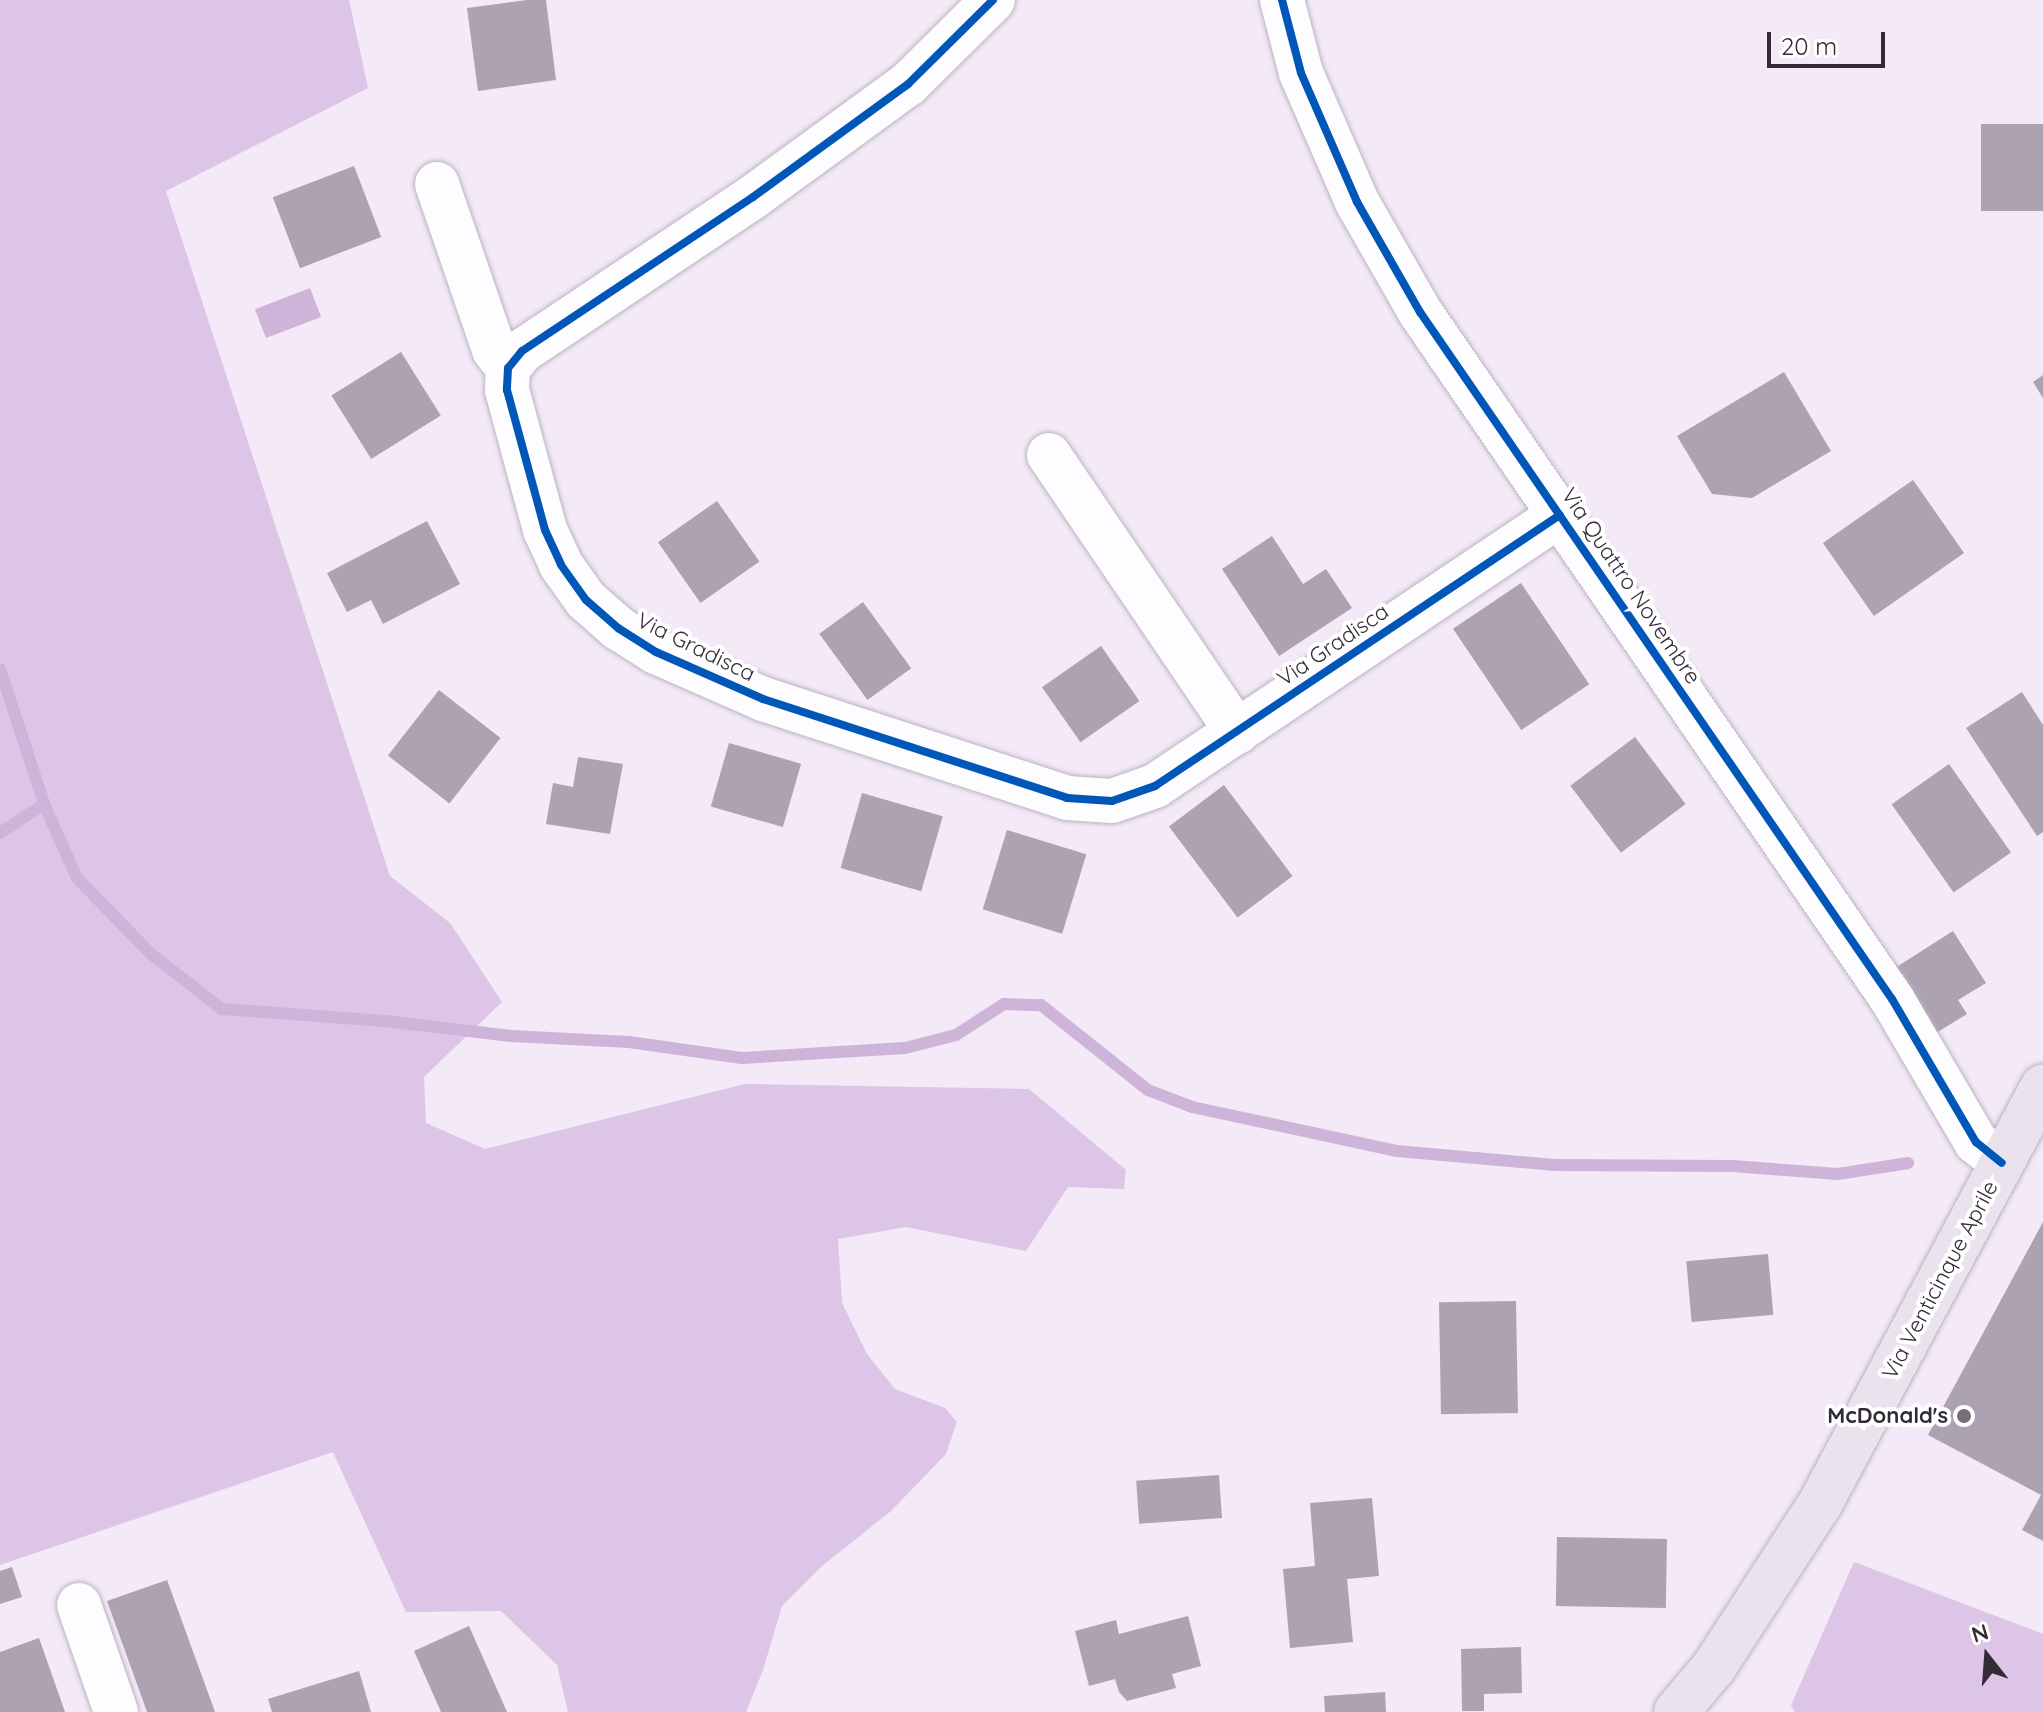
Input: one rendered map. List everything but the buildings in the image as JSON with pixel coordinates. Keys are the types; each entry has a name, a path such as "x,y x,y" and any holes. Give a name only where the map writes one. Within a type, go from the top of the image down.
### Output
{"main road":[{"name":"Via Venticinque Aprile","path":"1676,1712 1714,1667 1821,1502 2043,1087"}],"street":[{"path":"508,368 522,351 753,197 908,84 993,0"},
{"name":"Via Quattro Novembre","path":"1282,0 1301,73 1357,202 1420,312 1892,999 1976,1142 2002,1163"},
{"name":"Via Gradisca","path":"437,184 494,350 508,368 507,390 528,480 545,530 561,565 586,600 618,628 656,652 763,699 1067,798 1112,801 1155,786 1560,515"},
{"path":"1049,455 1237,732"},
{"path":"79,1605 116,1712"}],"shaded area":[{"path":"0,0 349,0 368,88 166,191 390,876 450,923 502,1002 424,1077 426,1123 485,1149 745,1084 1029,1089 1126,1170 1124,1189 1068,1187 1026,1251 906,1227 838,1239 842,1303 867,1354 895,1389 945,1408 957,1422 946,1454 891,1511 822,1566 782,1606 763,1670 746,1712 568,1712 557,1665 501,1611 406,1612 333,1452 0,1565"},
{"path":"310,288 321,317 266,338 255,309"},
{"path":"1854,1562 2043,1634 2043,1712 1795,1712 1791,1705"}],"waterway":[{"path":"0,669 44,804 0,833"},
{"path":"44,804 77,878 151,954 222,1009 385,1021 511,1036 629,1042 742,1058 905,1048 956,1035 1004,1004 1041,1005 1148,1090 1192,1107 1397,1151 1554,1165 1733,1166 1838,1174 1908,1163"}],"cycle path":[{"path":"993,0 908,84 753,197 522,351 508,368 507,390 545,530 561,565 586,600 618,628 656,652 763,699 1067,798 1112,801 1155,786 1560,515"},
{"path":"1282,0 1301,73 1357,202 1420,312 1892,999 1976,1142 2002,1163"}],"place":[{"name":"McDonald's","path":"1964,1416"}]}
